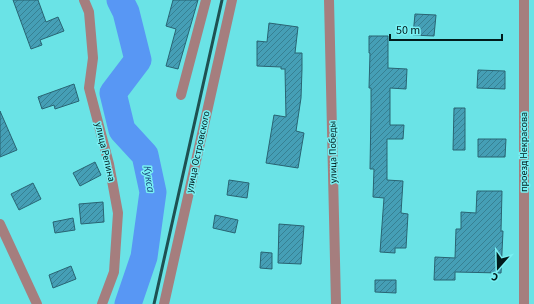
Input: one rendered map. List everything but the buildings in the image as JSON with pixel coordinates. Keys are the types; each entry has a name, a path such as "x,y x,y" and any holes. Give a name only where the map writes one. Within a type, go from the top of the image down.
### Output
{"street":[{"name":"улица Репина","path":"84,0 89,12 93,58 89,88 109,164 118,213 114,272 102,304"},
{"path":"181,95 206,0"},
{"name":"улица Островского","path":"164,304 232,0"},
{"name":"улица Победы","path":"330,0 336,304"},
{"name":"проезд Некрасова","path":"524,0 524,304"},
{"path":"0,224 37,304"}],"waterway":[{"name":"Кукса","path":"120,0 126,12 138,60 113,93 122,130 145,155 153,192 144,257 128,304"}],"railway":[{"path":"154,304 222,0"}]}
